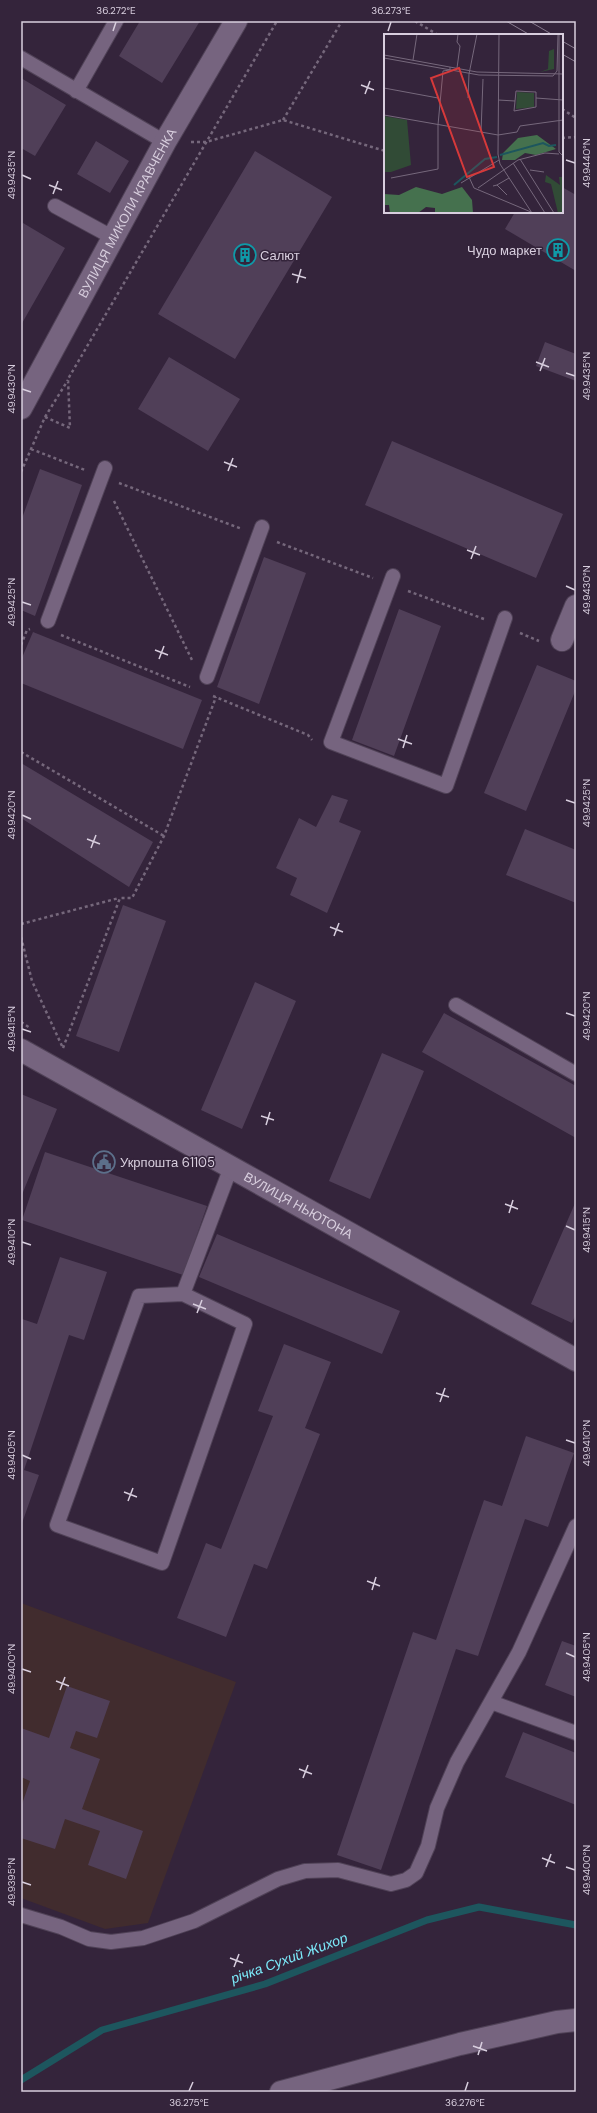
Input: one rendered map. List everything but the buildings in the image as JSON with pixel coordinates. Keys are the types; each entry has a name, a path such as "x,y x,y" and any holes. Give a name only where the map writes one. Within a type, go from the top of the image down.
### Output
{"street":[{"name":"ВУЛИЦЯ МИКОЛИ КРАВЧЕНКА","path":"21,408 112,237 165,142 236,21"},
{"path":"562,640 576,606"},
{"name":"ВУЛИЦЯ НЬЮТОНА","path":"21,1050 576,1360"},
{"path":"281,2092 460,2044 557,2022 576,2020"}],"lane":[{"path":"76,91 116,21"},
{"path":"21,58 165,142"},
{"path":"55,206 112,237"},
{"path":"51,627 104,473"},
{"path":"207,678 262,527"},
{"path":"393,576 331,742 446,786 505,618"},
{"path":"456,1005 576,1074"},
{"path":"182,1294 231,1167"},
{"path":"182,1294 245,1324 162,1563 57,1524 139,1296 182,1294"},
{"path":"21,1915 61,1927 89,1939 110,1942 143,1938 194,1921 278,1879 305,1870 338,1870 391,1884 406,1880 416,1873 428,1846 437,1808 457,1762 519,1652 576,1526"},
{"path":"491,1702 576,1733"}],"path":[{"path":"21,472 45,417 278,21"},
{"path":"283,120 342,21"},
{"path":"415,21 436,34"},
{"path":"563,110 576,118"},
{"path":"206,142 283,120 384,151"},
{"path":"563,138 576,137"},
{"path":"45,417 70,428 68,379"},
{"path":"104,473 195,666"},
{"path":"51,627 194,688"},
{"path":"21,644 27,630 33,628"},
{"path":"208,694 308,735 320,748 336,755 340,745"},
{"path":"21,924 120,898 132,898 164,836 216,697"},
{"path":"21,752 164,836"},
{"path":"21,937 32,981 63,1048 120,898"}],"shaded area":[{"path":"21,1603 236,1682 148,1923 105,1929 21,1898"}],"waterway":[{"name":"річка Сухий Жихор","path":"21,2080 102,2030 265,1984 427,1920 479,1907 576,1925"}],"tram line":[{"path":"506,21 528,34"},
{"path":"529,21 551,34"},
{"path":"563,42 576,49"},
{"path":"563,55 576,62"}],"place":[{"name":"Чудо маркет","path":"558,250"},
{"name":"Салют","path":"245,255"},
{"name":"Укрпошта 61105","path":"104,1162"}]}
